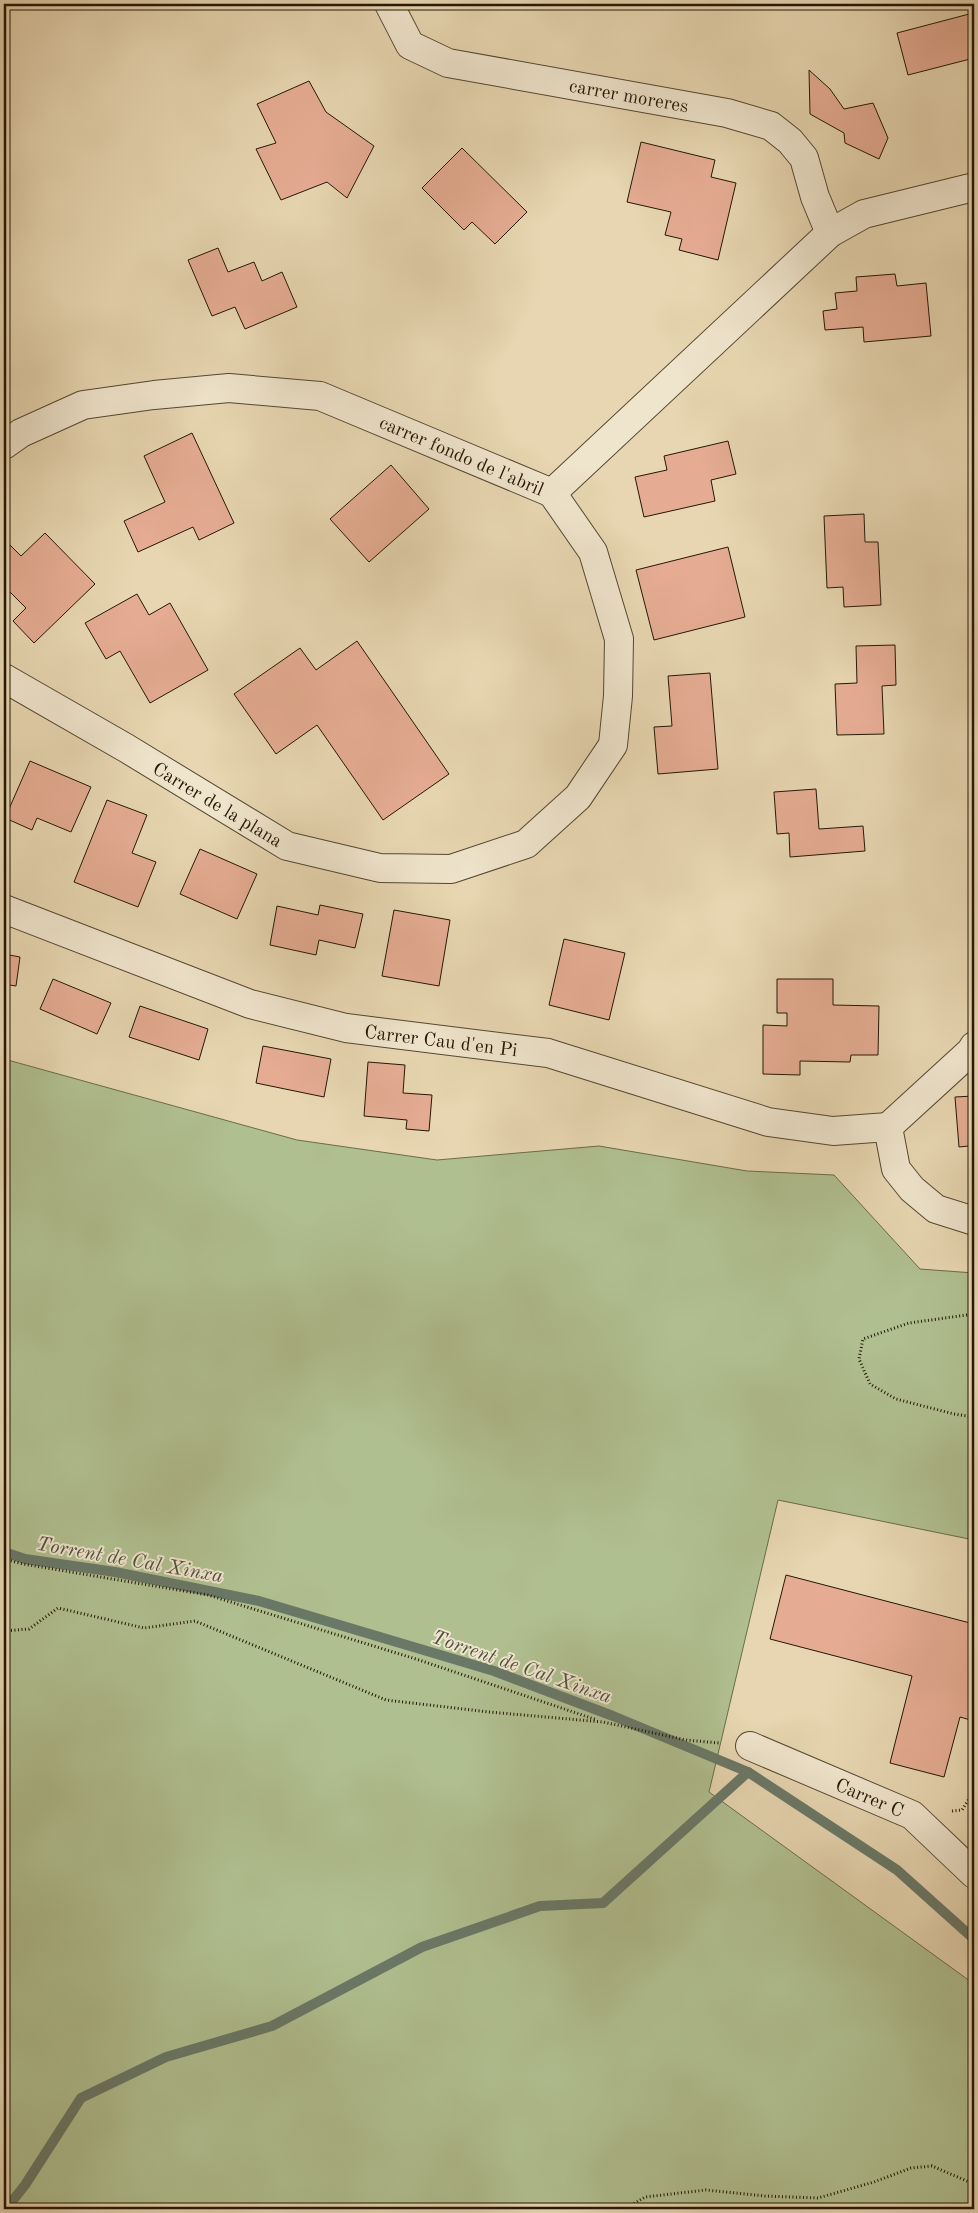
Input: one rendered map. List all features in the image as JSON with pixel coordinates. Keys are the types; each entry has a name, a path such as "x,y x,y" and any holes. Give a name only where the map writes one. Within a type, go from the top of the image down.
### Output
{"street":[{"name":"carrer moreres","path":"389,4 410,45 448,63 727,113 771,126 790,141 804,158 815,197 830,233"},
{"name":"carrer fondo de l'abril","path":"4,445 21,433 83,405 154,395 229,388 311,395 320,396 390,424 552,493 830,233 864,214 974,187"},
{"name":"Carrer de la plana","path":"4,678 126,748 287,846 380,868 451,869 526,844 578,797 613,745 618,696 619,639 594,552 552,493"},
{"name":"Carrer Cau d'en Pi","path":"4,909 250,1004 346,1028 548,1053 768,1122 833,1131 888,1127"},
{"path":"974,1046 971,1051 888,1127 896,1169 912,1189 936,1209 974,1222"},
{"name":"Carrer C","path":"750,1746 912,1815 974,1874"}],"path":[{"path":"974,1314 909,1323 863,1339 858,1359 870,1384 896,1399 974,1417"},
{"path":"4,1559 22,1564 208,1595 419,1660 603,1722 686,1740 750,1746"},
{"path":"4,1631 30,1629 58,1608 144,1628 195,1621 386,1700 489,1712 603,1722"},
{"path":"626,2209 645,2197 706,2190 765,2196 818,2198 874,2182 911,2168 932,2166 974,2184"}],"green space":[{"path":"4,1059 297,1140 437,1160 599,1146 747,1171 834,1175 920,1269 974,1273 974,1540 778,1500 709,1792 974,1984 974,2209 4,2209"}],"building":[{"path":"973,13 974,58 908,75 897,33"},
{"path":"809,70 830,89 844,109 873,103 888,138 879,159 845,143 844,133 810,114"},
{"path":"309,81 326,112 374,146 347,198 327,182 281,200 256,149 276,143 257,104"},
{"path":"641,142 715,160 711,177 736,183 718,260 679,250 682,239 665,235 671,212 627,202"},
{"path":"462,148 527,212 495,244 472,222 464,230 422,188"},
{"path":"218,248 228,272 254,262 262,281 282,272 297,307 245,329 235,307 212,316 188,260"},
{"path":"895,274 897,286 926,283 931,336 864,342 863,327 825,330 823,311 837,309 835,293 857,291 856,277"},
{"path":"192,433 234,523 199,540 193,527 138,552 124,521 165,502 144,456"},
{"path":"728,441 736,474 711,480 715,501 644,517 635,477 667,470 664,456"},
{"path":"391,465 429,509 369,562 330,519"},
{"path":"864,514 865,542 878,542 881,605 844,607 843,587 827,588 824,516"},
{"path":"45,533 95,584 34,643 13,621 26,608 4,586 4,539 21,556"},
{"path":"728,547 745,617 654,640 636,570"},
{"path":"137,594 149,615 170,603 208,670 150,703 120,651 106,659 85,623"},
{"path":"357,641 449,774 383,820 317,725 276,754 234,694 300,648 316,670"},
{"path":"895,645 896,685 882,686 884,734 837,735 835,684 857,683 856,646"},
{"path":"710,673 718,769 658,774 654,727 672,726 668,676"},
{"path":"30,761 91,787 71,832 37,818 32,830 5,818"},
{"path":"816,789 819,829 863,826 865,851 790,857 789,833 777,834 774,792"},
{"path":"107,800 147,815 132,853 156,862 138,907 74,882"},
{"path":"200,849 257,874 237,919 180,894"},
{"path":"320,905 363,914 355,948 319,940 316,955 270,945 277,906 318,915"},
{"path":"394,910 450,920 439,986 382,976"},
{"path":"564,939 625,953 609,1020 549,1005"},
{"path":"4,954 20,957 16,986 4,984"},
{"path":"53,979 111,1003 97,1034 40,1009"},
{"path":"777,979 833,979 833,1005 879,1006 878,1055 851,1055 850,1062 800,1061 800,1075 763,1074 763,1025 787,1026 787,1013 777,1013"},
{"path":"140,1006 208,1029 199,1060 129,1037"},
{"path":"263,1046 331,1059 324,1097 256,1083"},
{"path":"368,1062 405,1065 403,1093 432,1095 429,1131 406,1129 407,1120 364,1116"},
{"path":"974,1096 974,1165 970,1165 969,1146 959,1147 955,1097"},
{"path":"786,1575 974,1624 974,1721 960,1717 944,1777 890,1763 912,1676 770,1639"}],"waterway":[{"name":"Torrent de Cal Xinxa","path":"4,1552 25,1559 115,1572 259,1601 494,1671 613,1716 748,1772 897,1870 974,1939"},
{"path":"6,2209 25,2185 81,2098 166,2057 272,2026 422,1947 540,1906 603,1903 748,1772"}]}
